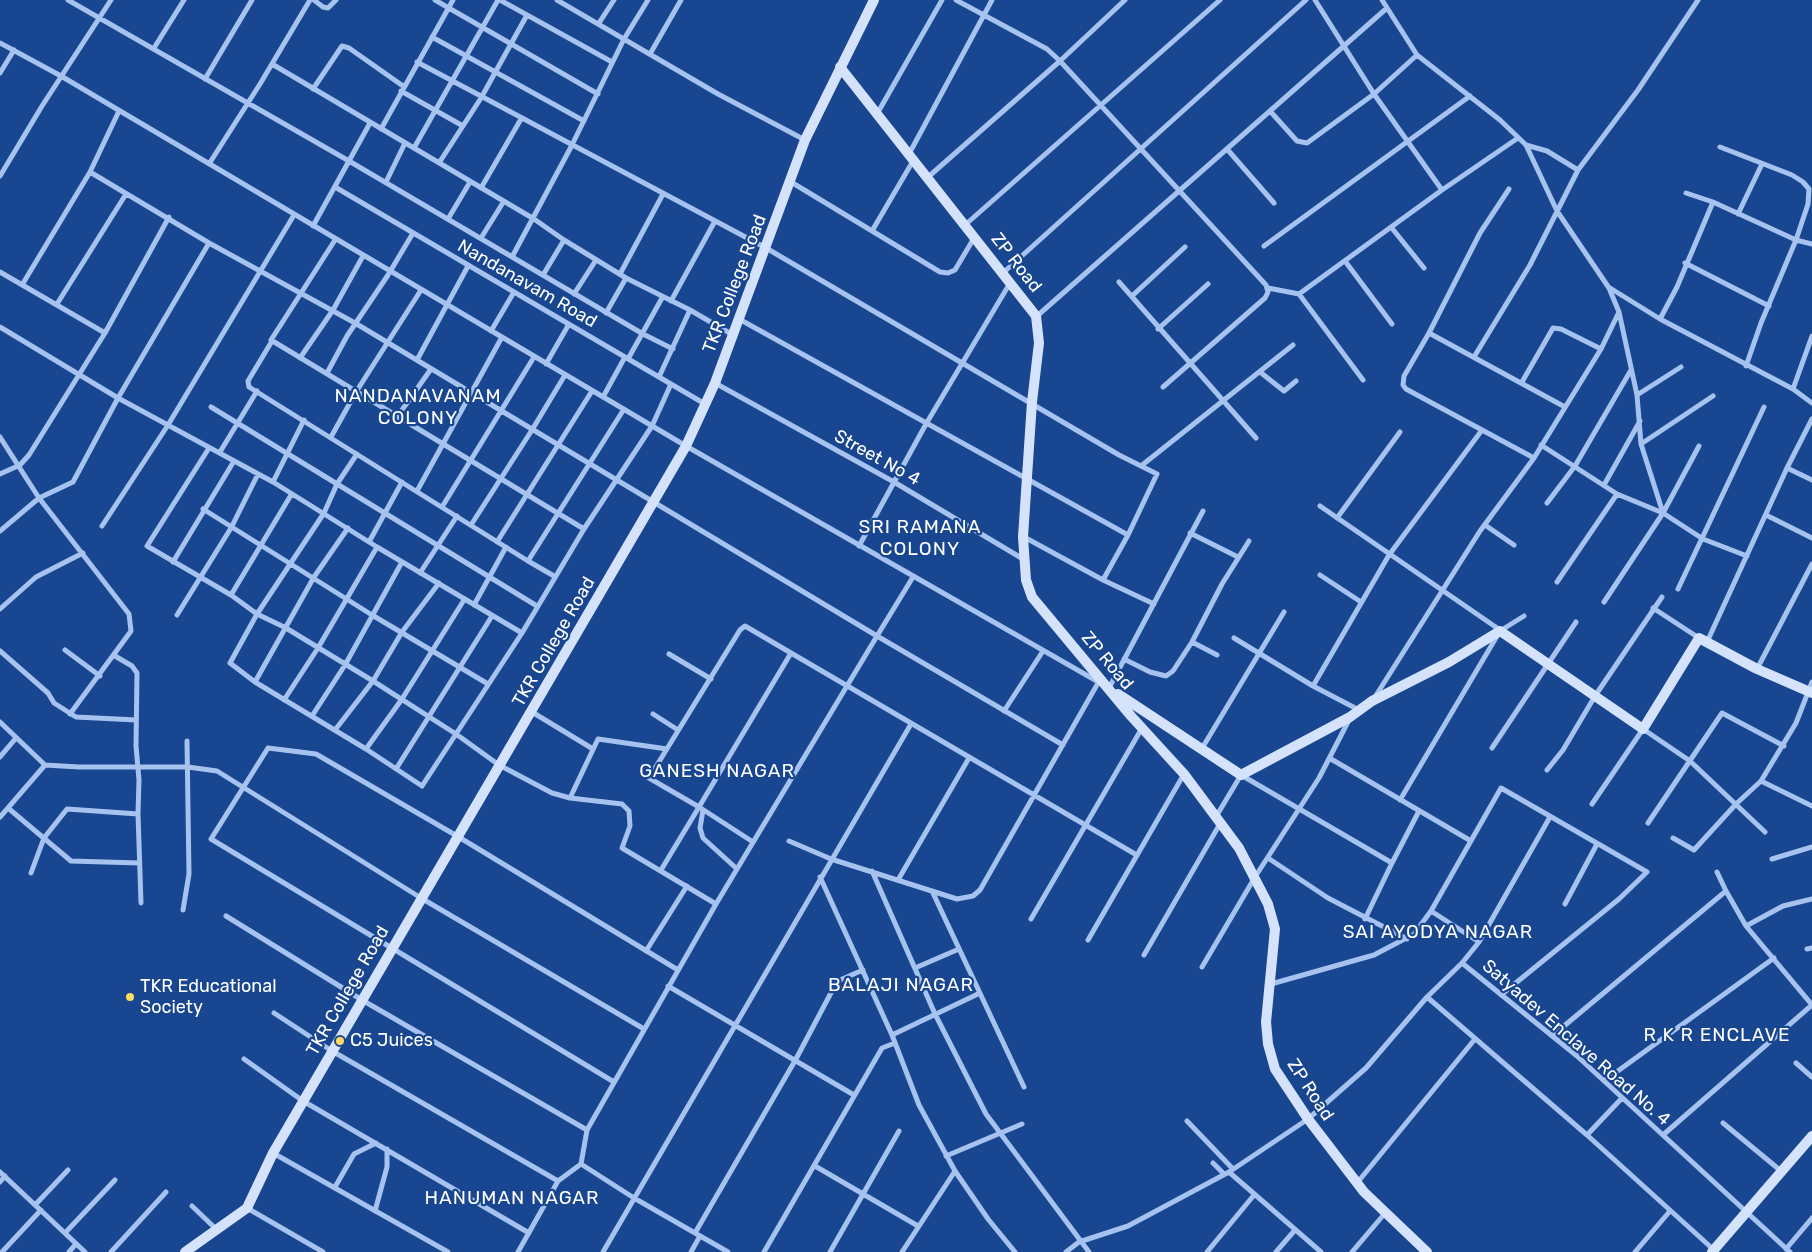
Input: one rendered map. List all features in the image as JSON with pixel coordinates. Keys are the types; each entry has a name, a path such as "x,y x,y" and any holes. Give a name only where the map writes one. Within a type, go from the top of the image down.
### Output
{"street":[{"path":"68,0 386,182 643,334 673,349"},
{"path":"0,176 61,76 101,18 111,0"},
{"path":"154,48 184,0"},
{"path":"205,80 252,0"},
{"path":"208,164 312,0 328,8 336,0"},
{"path":"435,0 598,94"},
{"path":"380,129 454,0"},
{"path":"414,148 450,81 499,0 612,62"},
{"path":"558,0 718,94 805,140"},
{"path":"599,23 614,0"},
{"path":"512,257 572,147 624,39 648,0"},
{"path":"650,54 681,0"},
{"name":"TKR College Road","path":"247,1208 273,1152 457,836 654,504 686,446 715,383 805,140 874,0"},
{"path":"877,114 942,0"},
{"path":"956,0 1047,49 1060,61 1268,288 1299,294 1363,380"},
{"path":"872,231 992,0"},
{"path":"927,178 1060,61 1125,0"},
{"path":"965,225 1220,0"},
{"path":"1004,272 1306,0"},
{"path":"1315,0 1374,94 1442,190"},
{"path":"1382,0 1417,54 1500,120 1526,145 1557,211 1609,288 1619,312 1632,369 1641,420 1641,444 1663,513"},
{"path":"1474,357 1530,265 1578,170 1638,90 1698,0"},
{"path":"1036,316 1387,8"},
{"path":"439,163 481,98 527,15"},
{"path":"432,37 584,121"},
{"path":"0,43 119,110 335,240 686,446 1043,652 1109,688 1201,750 1299,810 1392,863"},
{"path":"313,90 342,46 349,48 402,88 463,126"},
{"path":"0,72 14,50"},
{"path":"1270,111 1297,141 1307,143 1374,94 1417,54"},
{"path":"417,62 572,147 766,248 961,364 1032,402 1157,474 1128,535 1103,580"},
{"path":"272,64 313,90 534,219 626,278 662,298 690,310 733,335"},
{"name":"ZP Road","path":"840,68 1004,272 1036,316 1039,343 1032,402 1023,537 1023,559 1026,580 1032,597 1184,774 1219,818 1239,848 1268,904 1275,929 1267,1013 1268,1044 1275,1069 1308,1119 1357,1183 1427,1252"},
{"path":"1264,246 1470,96"},
{"path":"22,285 90,172 119,110"},
{"path":"481,188 521,119"},
{"path":"313,226 370,123"},
{"path":"1299,294 1442,190 1518,138"},
{"path":"386,182 404,143"},
{"path":"1526,145 1547,151 1578,170"},
{"path":"1720,147 1792,175 1803,182 1809,189 1808,204 1796,240 1746,366"},
{"path":"1227,149 1274,202"},
{"path":"1738,214 1762,164"},
{"path":"90,172 169,217 209,243 334,310 558,446 589,462 654,504 1063,745"},
{"path":"448,219 470,182"},
{"path":"791,182 940,272 948,273 955,270 974,237"},
{"name":"Nandanavam Road","path":"335,187 706,404"},
{"path":"1509,189 1480,233 1429,334 1404,376 1403,385 1406,389 1534,458"},
{"path":"1686,193 1714,202 1796,240 1812,244"},
{"path":"57,304 126,194"},
{"path":"620,274 663,194"},
{"path":"481,238 504,201"},
{"path":"1660,319 1677,287 1685,263 1714,202"},
{"path":"102,526 168,425 294,215"},
{"path":"0,474 20,465 29,455 105,333 169,217"},
{"path":"671,301 715,222"},
{"path":"1391,227 1424,268"},
{"path":"327,373 355,323 390,272 413,233"},
{"path":"335,240 301,292 248,381 249,387 554,576"},
{"path":"543,276 564,240"},
{"path":"0,531 39,498 73,482 118,398 209,243"},
{"path":"1132,296 1184,247"},
{"path":"300,358 334,310 363,256"},
{"path":"574,294 596,260"},
{"path":"1345,261 1392,324"},
{"path":"1685,263 1769,306"},
{"path":"417,360 468,266"},
{"path":"0,272 105,333"},
{"path":"606,312 626,278"},
{"path":"859,546 926,424 1010,282"},
{"path":"1118,282 1256,438"},
{"path":"1158,329 1208,284"},
{"path":"1163,388 1265,298 1268,288"},
{"path":"1609,288 1660,319 1746,366 1793,389 1812,403"},
{"path":"331,437 356,392 421,290"},
{"path":"491,331 514,292"},
{"path":"603,397 643,334 662,298"},
{"path":"659,377 690,310"},
{"path":"1372,701 1485,525 1534,458 1601,349 1619,312"},
{"path":"739,319 1128,535"},
{"path":"546,364 569,324"},
{"path":"0,327 118,398 273,482 291,495 324,513 464,600 522,633"},
{"path":"1522,382 1552,328 1561,329 1601,349"},
{"path":"1429,334 1522,382 1564,407"},
{"path":"1793,389 1812,336"},
{"path":"417,491 470,392 502,338"},
{"path":"272,341 584,529"},
{"path":"1141,466 1224,402 1293,345"},
{"path":"442,507 534,357"},
{"path":"1637,395 1681,367"},
{"path":"397,417 431,369"},
{"path":"1547,503 1575,466 1632,369"},
{"path":"1260,372 1284,391 1296,381"},
{"path":"471,525 565,375"},
{"name":"Street No 4","path":"715,383 894,482 1023,559"},
{"path":"357,454 337,484 324,513 257,614 230,663 255,682 366,749 422,786 522,633 554,576 652,426 671,384"},
{"path":"497,542 592,390"},
{"path":"220,452 257,391"},
{"path":"1641,444 1713,396"},
{"path":"210,407 537,606"},
{"path":"1678,589 1764,407"},
{"path":"528,561 624,409"},
{"path":"1592,804 1703,640 1747,556 1787,468 1812,419"},
{"path":"273,482 304,420"},
{"path":"1604,485 1641,420"},
{"path":"1312,686 1389,555 1482,430"},
{"path":"1337,518 1400,432"},
{"path":"0,437 20,465 39,498 129,614 131,631 115,656 70,714"},
{"path":"1542,445 1617,494 1663,513 1703,539 1747,556"},
{"path":"1604,602 1663,513 1699,446"},
{"path":"210,448 146,546 199,579 231,596 257,614 286,628 373,681 456,734 499,765 534,785 570,798 622,804 629,811 630,826 622,848 716,904"},
{"path":"173,562 203,509 234,461"},
{"path":"1787,468 1812,480"},
{"path":"177,615 231,528 258,474"},
{"path":"369,542 402,482"},
{"path":"1557,582 1617,494"},
{"path":"231,596 259,544 291,495"},
{"path":"1320,506 1690,761 1765,832"},
{"path":"203,509 372,615 461,666 488,684"},
{"path":"1109,688 1190,532 1203,511"},
{"path":"420,573 457,516"},
{"path":"1766,516 1812,538"},
{"path":"1485,525 1514,545"},
{"path":"255,682 314,577 348,528"},
{"path":"1190,532 1238,557"},
{"path":"1023,537 1103,580 1154,604"},
{"path":"1124,659 1155,674 1166,676 1174,671 1238,557 1249,542"},
{"path":"284,700 318,648 377,547"},
{"path":"474,605 488,576 506,547"},
{"path":"0,609 36,577 83,553"},
{"path":"312,716 345,665 402,562"},
{"path":"1756,669 1812,564"},
{"path":"1320,575 1361,602"},
{"path":"518,1252 558,1181 581,1164 587,1130 668,986 913,577"},
{"path":"335,730 373,681 402,632 439,583"},
{"path":"1546,770 1563,750 1595,696 1662,597"},
{"path":"366,749 402,699 464,600"},
{"path":"1653,608 1703,640 1756,669 1811,689 1784,746 1761,780 1694,850 1673,838"},
{"path":"1201,750 1284,612"},
{"path":"396,769 492,616"},
{"path":"1144,956 1241,774 1350,717 1372,701 1449,662 1524,616"},
{"path":"1492,748 1576,622"},
{"path":"753,842 649,778 740,630 746,626 1135,854"},
{"path":"1400,800 1500,630"},
{"path":"1234,638 1312,686 1359,710"},
{"path":"1192,642 1217,655"},
{"path":"65,650 100,676"},
{"path":"0,651 48,693 54,703 76,718 136,720"},
{"path":"1004,711 1043,652"},
{"path":"661,870 701,809 791,653"},
{"path":"670,654 710,678"},
{"path":"115,656 132,666 137,674 136,720 139,766 138,814 141,903"},
{"path":"789,841 831,859 958,899 973,896 980,890 1098,683"},
{"path":"532,712 593,749"},
{"path":"1648,823 1722,713 1784,746"},
{"path":"653,714 678,730"},
{"path":"1202,967 1255,877 1331,758 1350,717"},
{"path":"0,722 45,765 188,767 217,771 243,789 421,898 644,1029"},
{"path":"603,1252 820,877 911,724"},
{"path":"1031,918 1084,825 1143,728"},
{"path":"0,757 16,738"},
{"path":"570,798 598,739 667,749"},
{"path":"183,910 189,874 187,741"},
{"path":"614,1082 211,839 268,748 316,754 457,836 678,970"},
{"path":"898,880 969,758"},
{"path":"1331,758 1471,841"},
{"path":"0,817 45,765"},
{"path":"1088,940 1135,854 1184,774"},
{"path":"1761,780 1812,806"},
{"path":"1271,984 1374,955 1407,939 1422,926 1501,788 1647,872 1619,899 1501,995"},
{"path":"8,808 71,861 139,863"},
{"path":"31,873 44,838 67,809 138,814"},
{"path":"701,809 700,828 703,838 737,869"},
{"path":"1365,919 1419,811"},
{"path":"1462,962 1479,942 1550,817"},
{"path":"1564,904 1597,844"},
{"path":"1772,859 1812,847"},
{"path":"1268,858 1328,898 1365,919 1407,939"},
{"path":"872,871 935,1014 986,1114 1079,1242 1089,1252"},
{"path":"1663,1135 1812,1005 1746,926 1717,872"},
{"path":"820,877 892,1035 919,1105 955,1171 1015,1252"},
{"path":"646,951 687,886"},
{"path":"932,891 1024,1087"},
{"path":"1552,1036 1726,891"},
{"path":"1746,926 1783,906 1812,899"},
{"path":"1431,911 1479,942"},
{"path":"226,916 362,1000 587,1130"},
{"path":"915,968 959,949"},
{"path":"1604,1081 1774,958"},
{"name":"Satyadev Enclave Road No. 4","path":"1066,1252 1079,1242 1128,1226 1229,1172 1308,1119 1366,1068 1427,997 1462,962 1604,1081 1788,1250"},
{"path":"690,1252 698,1234 796,1059 832,989 840,980 863,970"},
{"path":"668,986 796,1059 854,1095"},
{"path":"892,1035 980,993"},
{"path":"1427,997 1587,1135 1714,1251 1812,1136"},
{"path":"274,1013 332,1051 558,1181"},
{"path":"1357,1183 1475,1039"},
{"path":"764,1252 882,1048 895,1043"},
{"path":"244,1059 303,1100 528,1233"},
{"path":"1796,1063 1812,1077"},
{"path":"1587,1135 1622,1098"},
{"path":"1187,1121 1229,1172 1321,1252"},
{"path":"1723,1123 1781,1171"},
{"path":"946,1156 1022,1124"},
{"path":"830,1252 900,1131"},
{"path":"335,1187 354,1154 376,1143"},
{"path":"375,1211 387,1167 386,1149"},
{"path":"273,1152 448,1252"},
{"path":"1213,1163 1229,1172"},
{"path":"581,1164 634,1198 728,1252"},
{"path":"815,1166 918,1226"},
{"path":"35,1205 68,1170"},
{"path":"902,1252 955,1171"},
{"path":"0,1172 85,1252"},
{"path":"0,1182 5,1176"},
{"path":"65,1233 115,1180"},
{"path":"111,1252 166,1192"},
{"path":"1207,1252 1254,1195"},
{"path":"192,1206 217,1229"},
{"path":"184,1252 247,1208 324,1252"},
{"path":"2,1252 41,1210"},
{"path":"1636,1252 1670,1211"},
{"path":"1352,1252 1386,1212"},
{"path":"1788,1250 1812,1218"},
{"path":"1276,1252 1294,1230"},
{"path":"69,1252 76,1244"}],"place":[{"name":"TKR Educational Society","path":"130,997"},
{"name":"C5 Juices","path":"340,1041"}],"district":[{"name":"NANDANAVANAM COLONY","path":"418,408"},
{"name":"SRI RAMANA COLONY","path":"920,539"},
{"name":"GANESH NAGAR","path":"717,772"},
{"name":"SAI AYODYA NAGAR","path":"1438,933"},
{"name":"BALAJI NAGAR","path":"901,986"},
{"name":"R K R ENCLAVE","path":"1717,1036"},
{"name":"HANUMAN NAGAR","path":"512,1199"}]}
